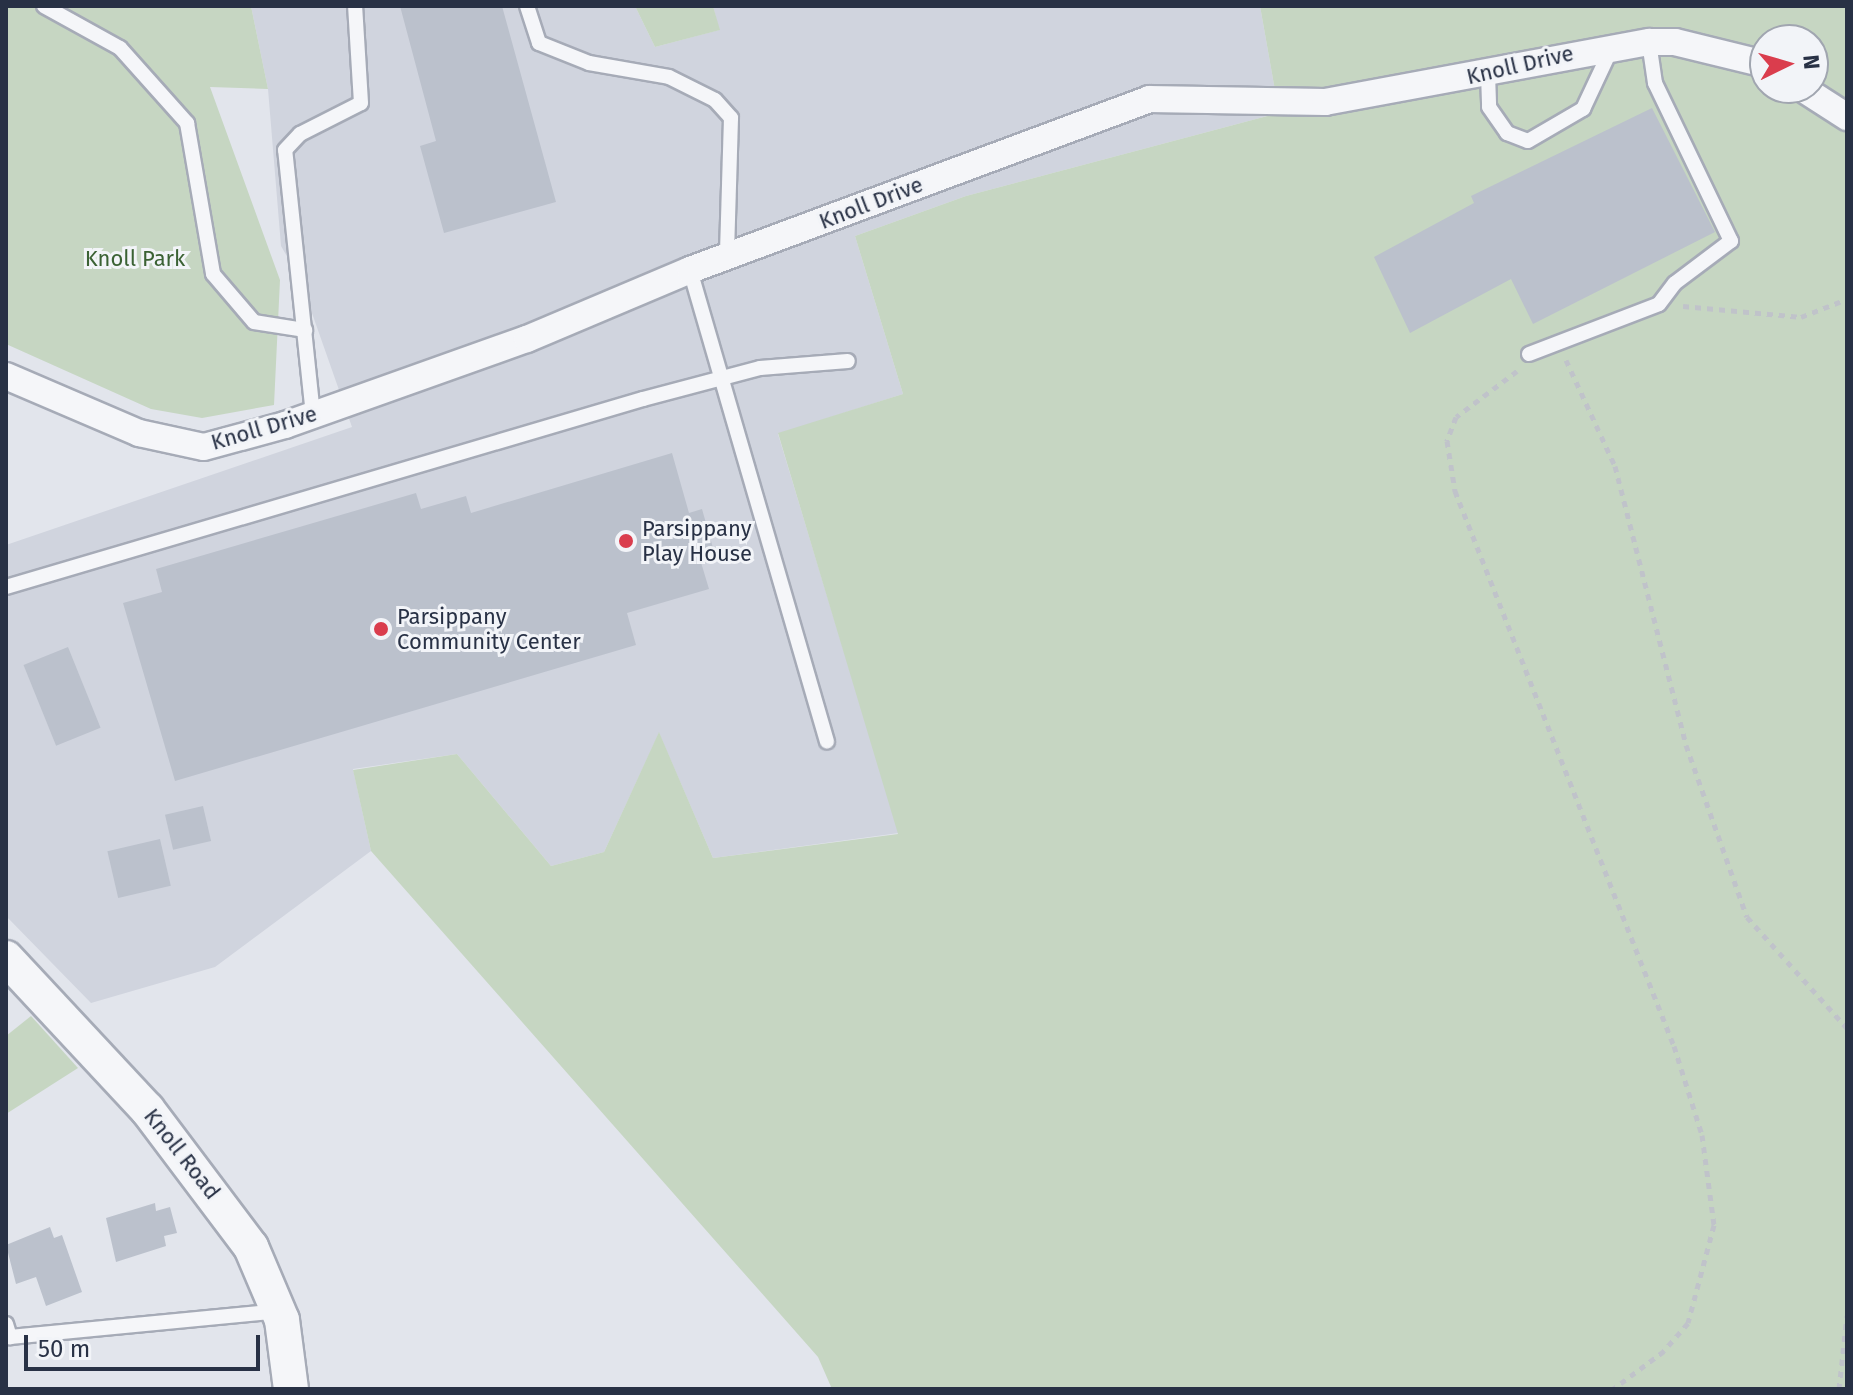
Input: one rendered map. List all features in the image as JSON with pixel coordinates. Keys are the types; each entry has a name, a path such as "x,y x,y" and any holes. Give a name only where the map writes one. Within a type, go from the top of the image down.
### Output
{"street":[{"name":"Knoll Drive","path":"6,376 139,433 204,447 313,415 527,339 690,270 1149,99 1325,102 1488,74 1612,46 1649,42 1675,42 1749,60"},
{"path":"1827,104 1847,117"},
{"name":"Knoll Road","path":"6,958 202,1175 251,1247 279,1311 291,1389"}],"lane":[{"path":"44,6 120,48 187,123 213,274 254,322 305,330"},
{"path":"313,415 285,150 300,134 361,103 355,6"},
{"path":"527,6 539,43 589,63 669,77 715,100 731,118 727,256"},
{"path":"1529,354 1563,344 1659,304 1675,283 1731,241 1655,83 1649,42"},
{"path":"1488,74 1489,107 1507,133 1528,141 1583,109 1612,46"},
{"path":"690,270 719,379 827,742"},
{"path":"6,587 719,379 760,368 848,361"},
{"path":"6,1324 10,1337 279,1311"}],"path":[{"path":"1659,304 1801,317 1847,299"},
{"path":"1563,344 1584,407 1615,466 1651,620 1713,837 1747,917 1847,1028"},
{"path":"1529,354 1515,374 1456,417 1447,441 1455,491 1674,1046 1702,1135 1714,1225 1688,1323 1664,1351 1613,1389"},
{"path":"1839,1389 1847,1315"}],"shaded area":[{"path":"251,6 635,6 655,47 719,30 713,6 1260,6 1279,113 966,196 855,236 903,394 778,434 899,833 713,858 659,733 604,852 551,866 457,754 353,769 371,851 215,967 91,1003 6,916 6,545 352,427 300,279 281,246 268,89"}],"green space":[{"name":"Knoll Park","path":"6,6 251,6 268,89 210,87 280,280 274,405 202,418 151,409 6,344"},
{"path":"635,6 713,6 720,30 655,47"},
{"path":"1260,6 1847,6 1847,1389 832,1389 818,1357 371,851 353,770 457,754 551,866 604,852 659,732 713,858 898,834 778,433 903,394 855,236 966,196 1279,113"},
{"path":"31,1016 78,1068 6,1114 6,1036"}],"building":[{"path":"400,6 502,6 556,202 444,233 420,146 436,141"},
{"path":"1652,108 1715,232 1533,324 1511,279 1410,333 1374,257 1474,203 1471,196"},
{"name":"Parsippany Community Center","path":"672,453 689,513 702,509 715,555 700,559 709,589 627,613 636,645 175,781 123,603 162,592 156,569 416,493 421,509 466,496 471,513"},
{"path":"68,647 101,728 56,746 23,665"},
{"path":"203,806 211,841 173,850 165,815"},
{"path":"160,839 171,886 118,898 107,851"},
{"path":"155,1203 156,1211 170,1207 177,1233 164,1236 166,1246 116,1262 106,1218"},
{"path":"50,1227 54,1238 62,1235 82,1292 46,1306 36,1277 16,1284 6,1245"}],"place":[{"name":"Parsippany Play House","path":"626,541"},
{"name":"Parsippany Community Center","path":"381,629"}]}
